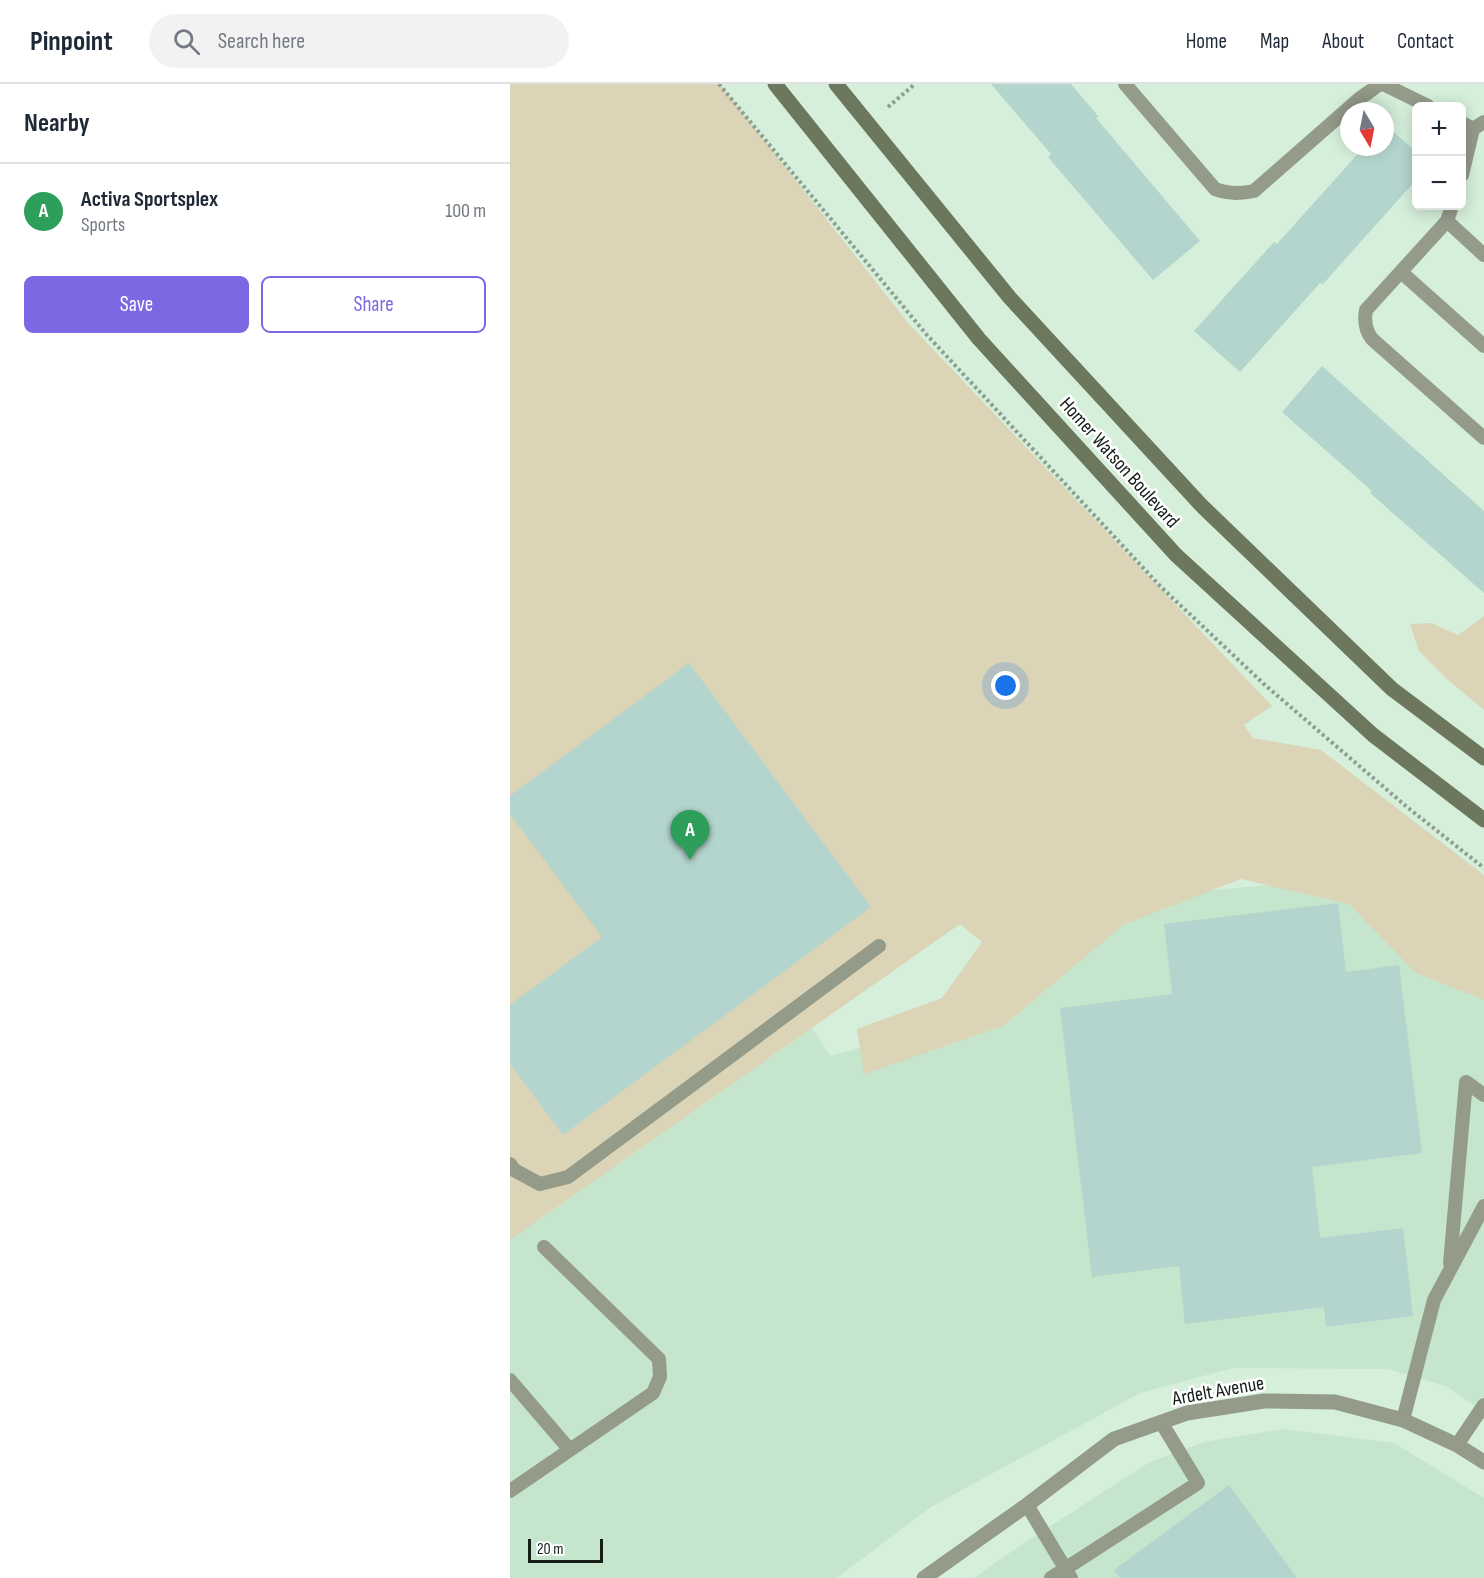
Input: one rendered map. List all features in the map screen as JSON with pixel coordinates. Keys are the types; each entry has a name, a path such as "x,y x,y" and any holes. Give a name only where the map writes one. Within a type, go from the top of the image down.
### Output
{"main road":[{"name":"Homer Watson Boulevard","path":"775,84 979,339 1176,555 1373,735 1484,820"},
{"name":"Homer Watson Boulevard","path":"836,84 1010,298 1202,506 1392,689 1484,758"}],"street":[{"name":"Ardelt Avenue","path":"924,1578 1027,1505 1114,1439 1187,1413 1264,1401 1335,1402 1403,1420 1457,1445 1484,1462"}],"lane":[{"path":"1125,84 1215,189 1226,193 1254,191 1359,99 1381,84 1419,102"},
{"path":"1465,156 1473,124"},
{"path":"1451,210 1447,221 1366,310 1365,320 1367,332 1372,339 1484,438"},
{"path":"1447,221 1484,255"},
{"path":"1401,272 1484,346"},
{"path":"510,1164 514,1170 540,1184 568,1177 879,946"},
{"path":"1449,1271 1466,1082 1484,1095"},
{"path":"1403,1420 1434,1300 1484,1206"},
{"path":"510,1491 653,1393 660,1377 658,1359 544,1247"},
{"path":"510,1380 570,1450"},
{"path":"1457,1445 1484,1405"},
{"path":"1051,1578 1068,1573 1197,1483 1161,1422"},
{"path":"1027,1505 1068,1573"}],"path":[{"path":"719,84 926,334 1161,587 1265,685 1407,807 1484,868"},
{"path":"888,107 915,84"}],"shaded area":[{"path":"510,84 720,84 908,323 1272,706 1244,725 1253,738 1321,750 1484,875 1484,1000 1416,973 1349,904 1241,879 1123,925 1003,1026 864,1074 857,1029 942,998 982,942 960,924 510,1240"},
{"path":"1484,616 1484,710 1448,680 1419,651 1410,624 1431,623 1458,635"},
{"path":"1326,880 1484,998 1484,1412 1446,1386 1388,1369 1233,1368 1140,1393 931,1507 837,1578 510,1578 510,1240 812,1028 830,1056 873,1045 1136,897"},
{"path":"1283,1429 1394,1443 1484,1498 1484,1578 974,1578 1150,1462 1204,1442"}],"building":[{"path":"991,84 1071,84 1098,116 1096,118 1200,241 1153,280 1048,157 1051,154"},
{"path":"1394,132 1412,148 1412,184 1240,372 1194,331 1274,242 1277,244 1356,156 1394,156"},
{"path":"1322,366 1484,511 1484,593 1282,412"},
{"path":"689,663 871,907 563,1135 510,1064 510,1005 602,937 510,814 510,796"},
{"path":"1338,903 1346,972 1399,965 1422,1153 1312,1167 1320,1238 1403,1228 1413,1316 1326,1327 1324,1307 1185,1324 1179,1266 1092,1277 1060,1008 1172,994 1164,924"},
{"path":"1229,1485 1297,1578 1120,1578 1114,1570"}],"place":[{"name":"Activa Sportsplex","path":"690,860"}]}
